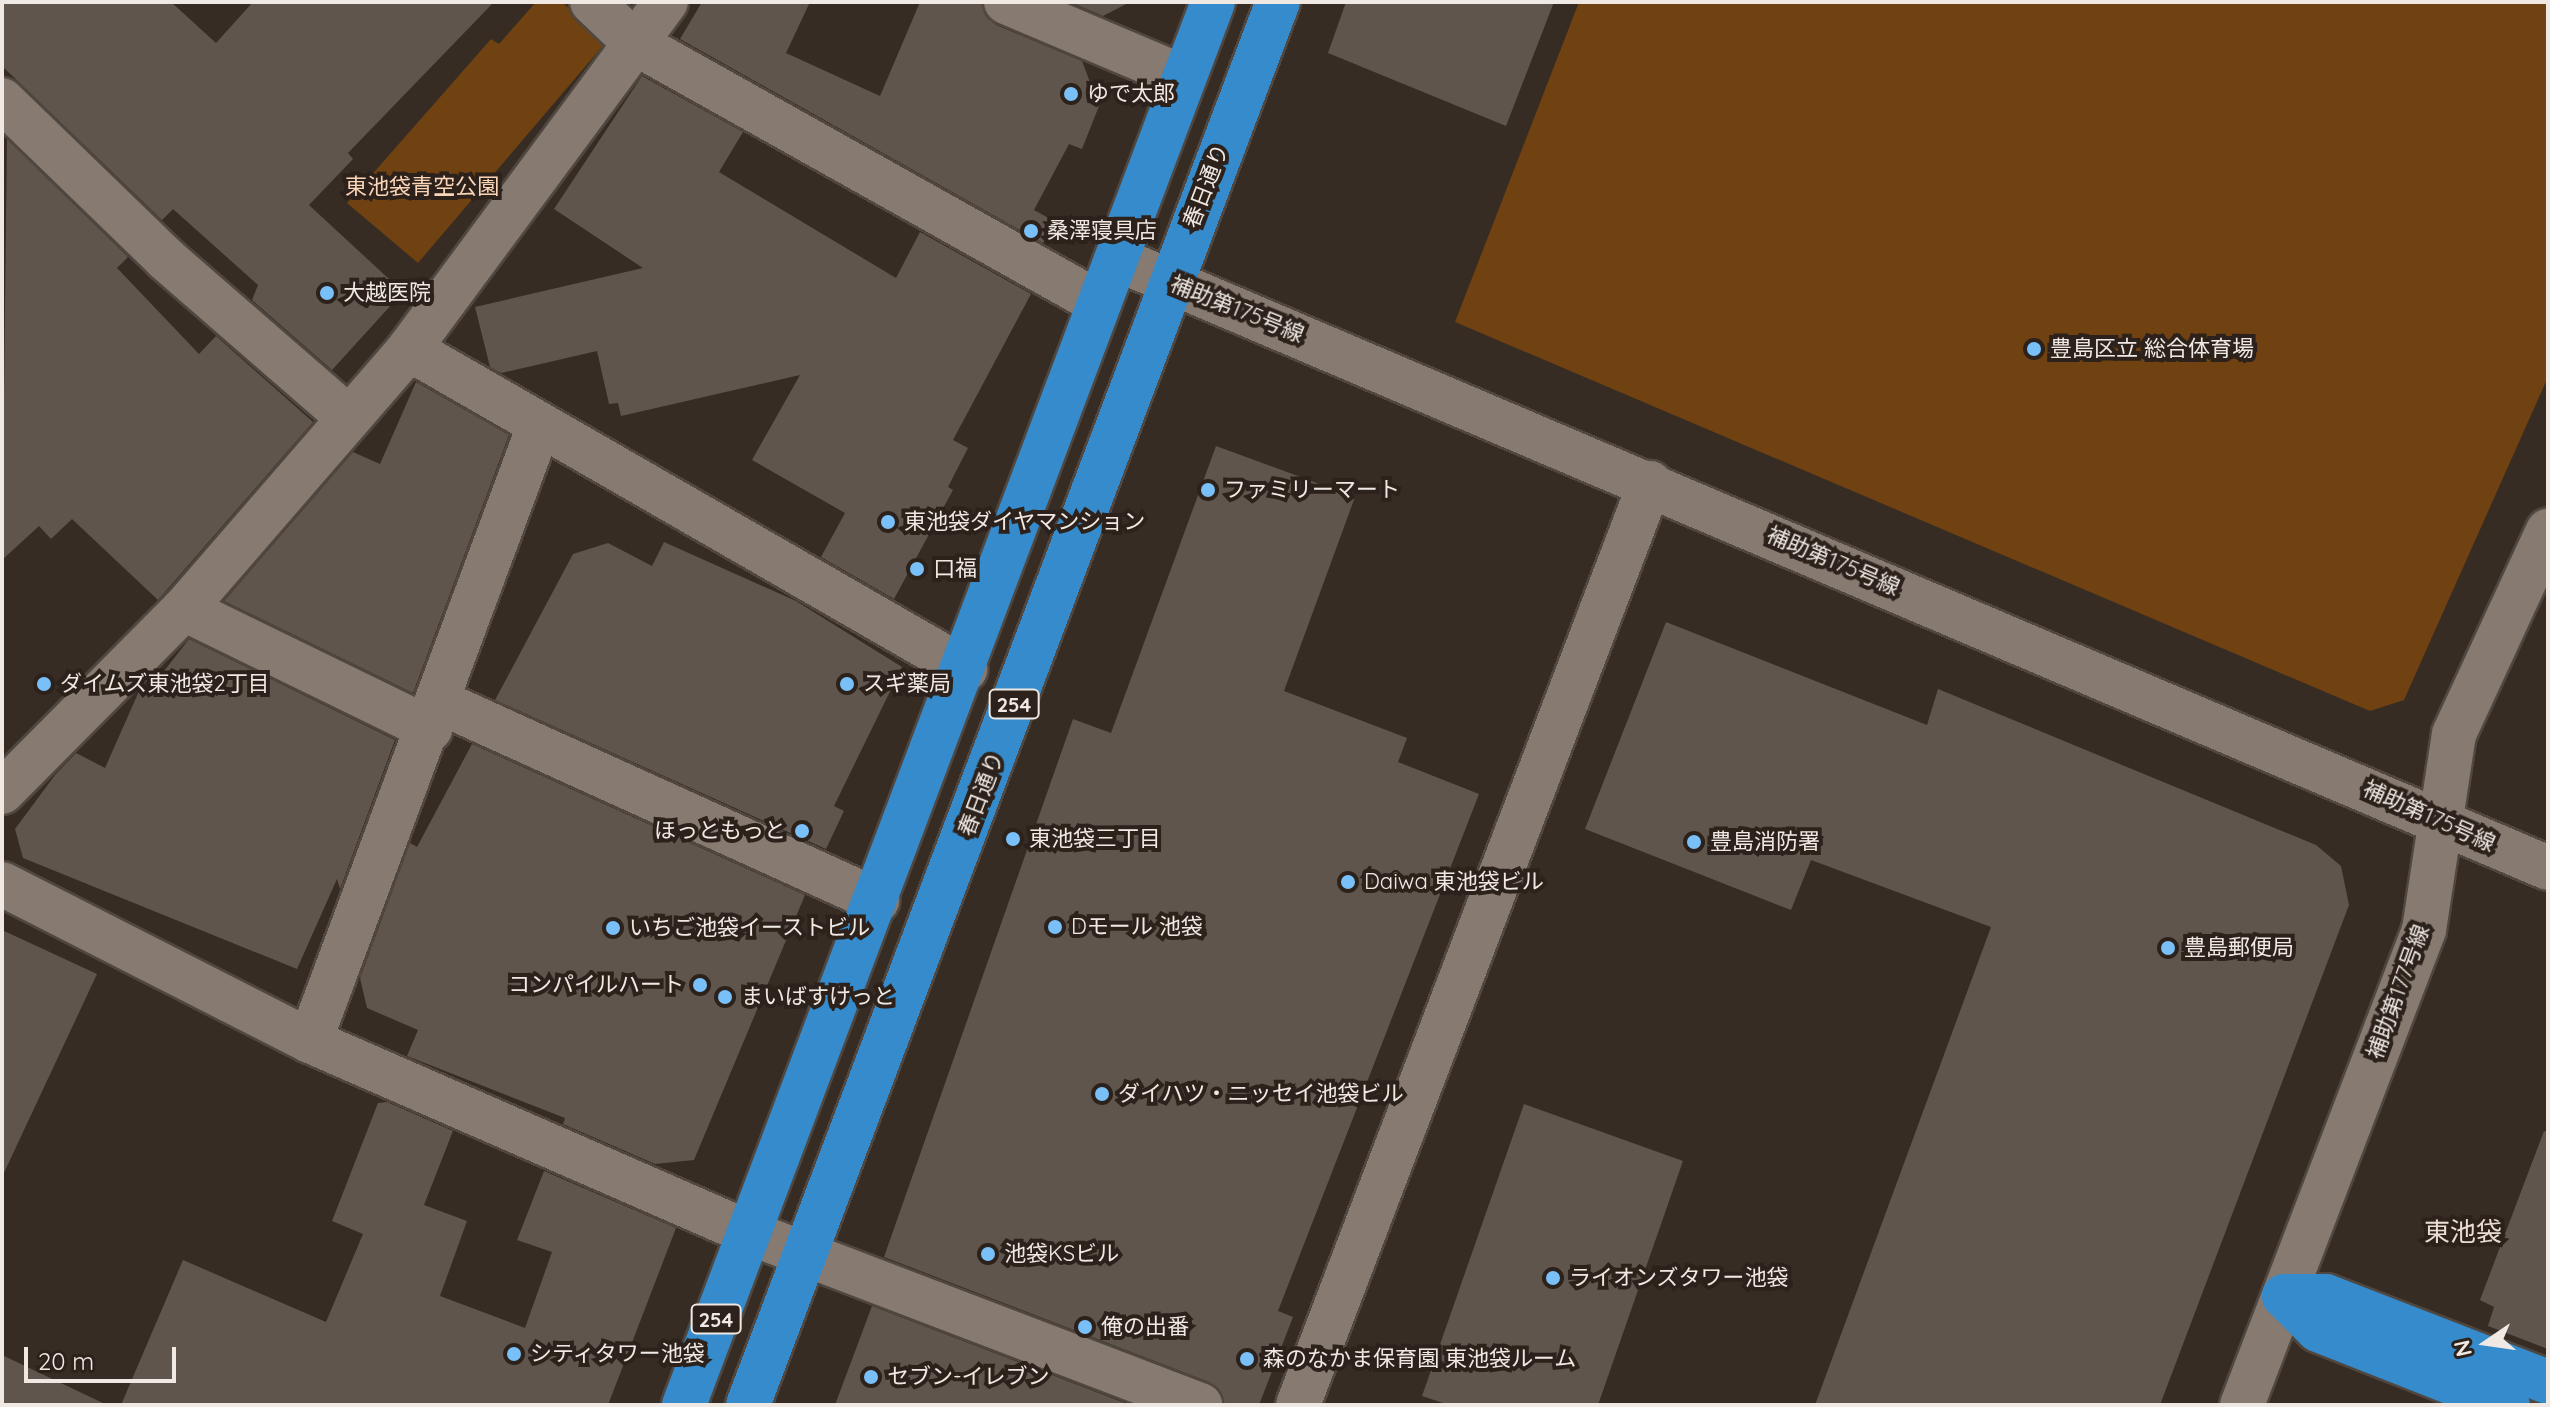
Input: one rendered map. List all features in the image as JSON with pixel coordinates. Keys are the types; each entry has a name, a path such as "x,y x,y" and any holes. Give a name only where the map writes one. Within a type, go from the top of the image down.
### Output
{"highway":[{"name":"254","path":"684,1405 965,669 1213,2"},
{"name":"春日通り","path":"748,1405 1170,281 1278,2"},
{"path":"2284,1296 2326,1296 2548,1382"},
{"path":"2284,1296 2318,1330 2507,1405"},
{"path":"2433,1405 2507,1405"}],"street":[{"path":"592,2 635,43 1099,303"},
{"path":"2,792 184,609 409,349 666,2"},
{"path":"1006,2 1183,77"},
{"path":"2,100 166,259 348,417"},
{"name":"補助第175号線","path":"1117,259 1650,483 2548,868"},
{"path":"409,349 538,429 965,669"},
{"path":"310,1041 436,716 538,429"},
{"path":"1298,1405 1650,483"},
{"name":"補助第177号線","path":"2242,1405 2424,930 2454,734 2548,531"},
{"path":"184,609 877,900"},
{"path":"2,884 310,1041 750,1233 1200,1405"}],"green space":[{"name":"東池袋青空公園","path":"536,2 562,2 607,41 418,263 347,203 491,39 499,44"},
{"name":"豊島区立 総合体育場","path":"1579,2 2548,2 2548,377 2404,700 2370,711 1455,322"}],"building":[{"path":"2,2 171,2 216,43 253,2 494,2 348,153 353,159 309,205 403,292 332,370 252,300 258,285 173,209 162,220 2,66"},
{"path":"702,2 810,2 786,53 880,96 920,2 982,2 996,25 1082,61 1099,106 1082,149 1069,144 1034,210 1054,221 1043,243 680,39"},
{"path":"1070,2 1130,2 1103,16"},
{"path":"1346,2 1554,2 1506,126 1328,53"},
{"path":"642,76 743,132 719,172 896,278 920,232 1031,294 953,440 968,448 948,487 953,490 894,599 821,557 845,513 752,460 800,375 621,416 618,403 609,404 597,351 501,373 490,367 475,307 643,268 554,209"},
{"path":"7,139 128,257 117,268 199,354 216,336 313,422 158,600 72,519 51,539 39,526 2,560"},
{"path":"416,382 509,435 413,693 224,601 353,452 380,464"},
{"path":"1216,446 1355,497 1284,691 1407,738 1398,762 1479,794 1278,1311 1293,1317 1259,1405 1224,1405 1209,1382 884,1257 1073,719 1111,733"},
{"path":"664,542 796,601 902,667 834,806 844,811 826,849 495,700 573,554 608,543 652,566"},
{"name":"豊島郵便局","path":"1666,622 1927,725 1938,689 2316,845 2341,866 2349,905 2160,1405 1815,1405 1991,927 1811,860 1791,910 1585,829"},
{"path":"189,639 395,740 340,889 337,879 297,969 23,858 15,829 55,775 76,753 105,768 140,689 154,684"},
{"path":"472,744 805,895 694,1160 655,1164 563,1124 565,1118 407,1056 418,1030 367,1008 360,978 410,843 417,847"},
{"path":"2,930 97,974 2,1177"},
{"path":"387,1102 453,1131 424,1205 467,1221 440,1296 525,1328 552,1252 517,1240 544,1171 676,1228 608,1405 121,1405 183,1260 326,1322 363,1234 332,1221 378,1103"},
{"name":"ライオンズタワー池袋","path":"1524,1104 1683,1161 1598,1405 1449,1405 1422,1396"},
{"path":"2544,1131 2548,1132 2548,1349 2488,1326 2494,1307 2480,1300"},
{"path":"872,1306 1130,1405 835,1405"},
{"path":"2,1355 107,1405 2,1405"}],"place":[{"name":"ゆで太郎","path":"1071,94"},
{"name":"桑澤寝具店","path":"1031,231"},
{"name":"大越医院","path":"327,293"},
{"name":"豊島区立 総合体育場","path":"2034,349"},
{"name":"ファミリーマート","path":"1208,490"},
{"name":"東池袋ダイヤマンション","path":"888,522"},
{"name":"口福","path":"917,569"},
{"name":"ダイムズ東池袋2丁目","path":"44,684"},
{"name":"スギ薬局","path":"847,684"},
{"name":"ほっともっと","path":"802,831"},
{"name":"東池袋三丁目","path":"1013,839"},
{"name":"豊島消防署","path":"1694,842"},
{"name":"Daiwa 東池袋ビル","path":"1348,882"},
{"name":"Dモール 池袋","path":"1055,927"},
{"name":"いちご池袋イーストビル","path":"613,928"},
{"name":"豊島郵便局","path":"2168,948"},
{"name":"コンパイルハート","path":"700,985"},
{"name":"まいばすけっと","path":"725,997"},
{"name":"ダイハツ・ニッセイ池袋ビル","path":"1102,1094"},
{"name":"池袋KSビル","path":"988,1254"},
{"name":"ライオンズタワー池袋","path":"1553,1278"},
{"name":"俺の出番","path":"1085,1327"},
{"name":"シティタワー池袋","path":"514,1354"},
{"name":"森のなかま保育園 東池袋ルーム","path":"1247,1359"},
{"name":"セブン-イレブン","path":"871,1377"}],"district":[{"name":"東池袋","path":"2463,1232"}]}
